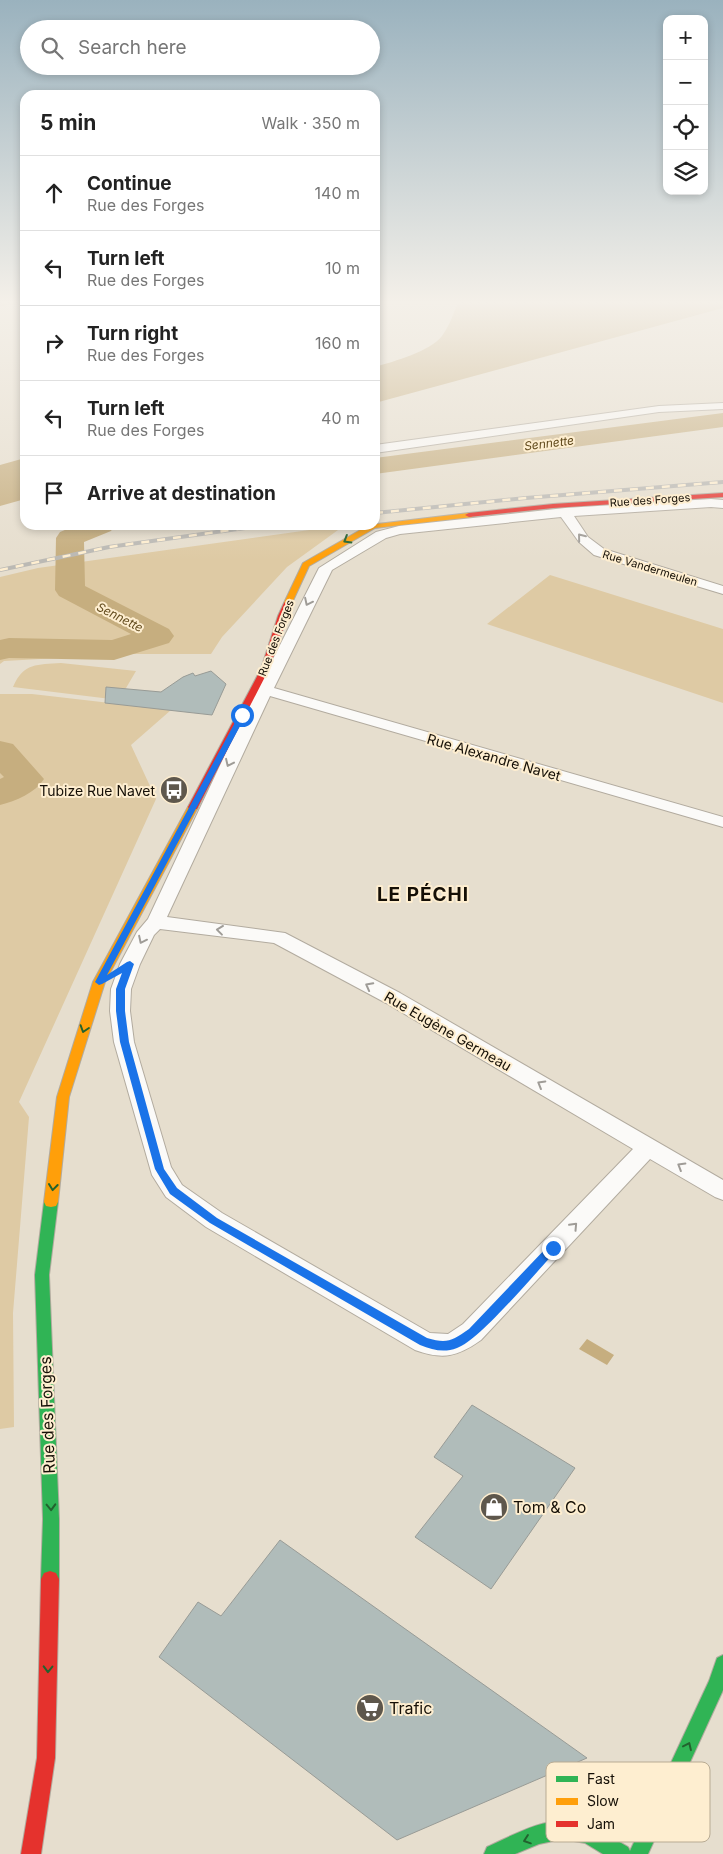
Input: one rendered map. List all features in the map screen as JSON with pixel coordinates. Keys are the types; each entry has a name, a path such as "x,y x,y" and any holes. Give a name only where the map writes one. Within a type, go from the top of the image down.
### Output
{"main road":[{"name":"Rue des Forges","path":"380,525 553,506 720,500"},
{"name":"Rue des Forges","path":"31,1854 46,1758 51,1520 42,1275 63,1097 99,982 265,669 282,616 306,565 366,530"},
{"path":"681,1762 717,1683 723,1664"},
{"path":"494,1854 524,1840 546,1834"},
{"path":"600,1842 621,1854"},
{"path":"638,1854 644,1842"}],"street":[{"path":"380,448 659,409 723,406"},
{"name":"Rue des Forges","path":"648,1147 472,1332 456,1344 448,1346 441,1347 424,1342 214,1220 174,1191 160,1169 124,1042 120,1011 121,989 130,964 146,932 156,922 239,742 326,568 381,535 399,530 565,512 720,500"},
{"name":"Rue Vandermeulen","path":"565,512 579,536 587,545 599,552 723,590"},
{"name":"Rue Alexandre Navet","path":"266,690 723,822"},
{"name":"Rue Eugène Germeau","path":"156,922 278,937 393,998 723,1191"},
{"name":"Rue des Forges","path":"99,982 106,980 130,964"}],"shaded area":[{"path":"380,387 435,387 380,402"},
{"path":"20,459 20,500 0,506 0,465"},
{"path":"309,530 338,530 287,567 222,637 211,654 132,654 4,661 0,664 0,577 38,568"},
{"path":"550,575 723,629 723,703 487,624"},
{"path":"61,663 136,671 119,700 13,687 22,673 32,666"},
{"path":"0,694 32,694 171,710 131,745 156,799 19,1102 29,1117 13,1313 14,1427 0,1429"},
{"path":"587,1339 614,1355 607,1365 579,1349"}],"building":[{"path":"211,671 226,684 212,715 105,703 106,687 161,692 183,677 193,673 195,676"},
{"name":"Tom & Co","path":"472,1405 575,1468 491,1589 415,1537 463,1476 434,1457"},
{"name":"Trafic","path":"280,1540 587,1758 578,1762 546,1762 546,1776 397,1840 159,1657 198,1602 221,1616"}],"waterway":[{"name":"Sennette","path":"380,465 723,420"},
{"name":"Sennette","path":"0,650 9,648 114,650 158,636 70,590 70,538 89,530"},
{"name":"Sennette","path":"0,752 26,779 0,794"}],"railway":[{"path":"380,513 526,498 723,482"},
{"path":"0,570 109,547 231,530"}],"traffic: fast":[{"path":"50,1579 51,1519 42,1275 51,1202"},
{"path":"681,1762 717,1683 723,1664"},
{"path":"494,1854 546,1832"},
{"path":"602,1842 621,1854"},
{"path":"638,1854 644,1842"}],"traffic: slow":[{"path":"380,525 469,515"},
{"path":"288,603 306,565 366,530"},
{"path":"51,1202 63,1097 99,982 193,807"}],"traffic: jam":[{"path":"469,515 553,506 723,495"},
{"path":"193,807 265,669 288,603"},
{"path":"31,1854 46,1758 50,1579"}],"place":[{"name":"Tubize Rue Navet","path":"174,790"},
{"name":"Tom & Co","path":"494,1507"},
{"name":"Trafic","path":"370,1708"}],"district":[{"name":"LE PÉCHI","path":"423,894"}],"route":[{"path":"242,715 99,982 106,980 130,964 121,989 120,1011 124,1042 160,1169 174,1191 214,1220 424,1342 441,1347 456,1344 472,1332 553,1248"}]}
